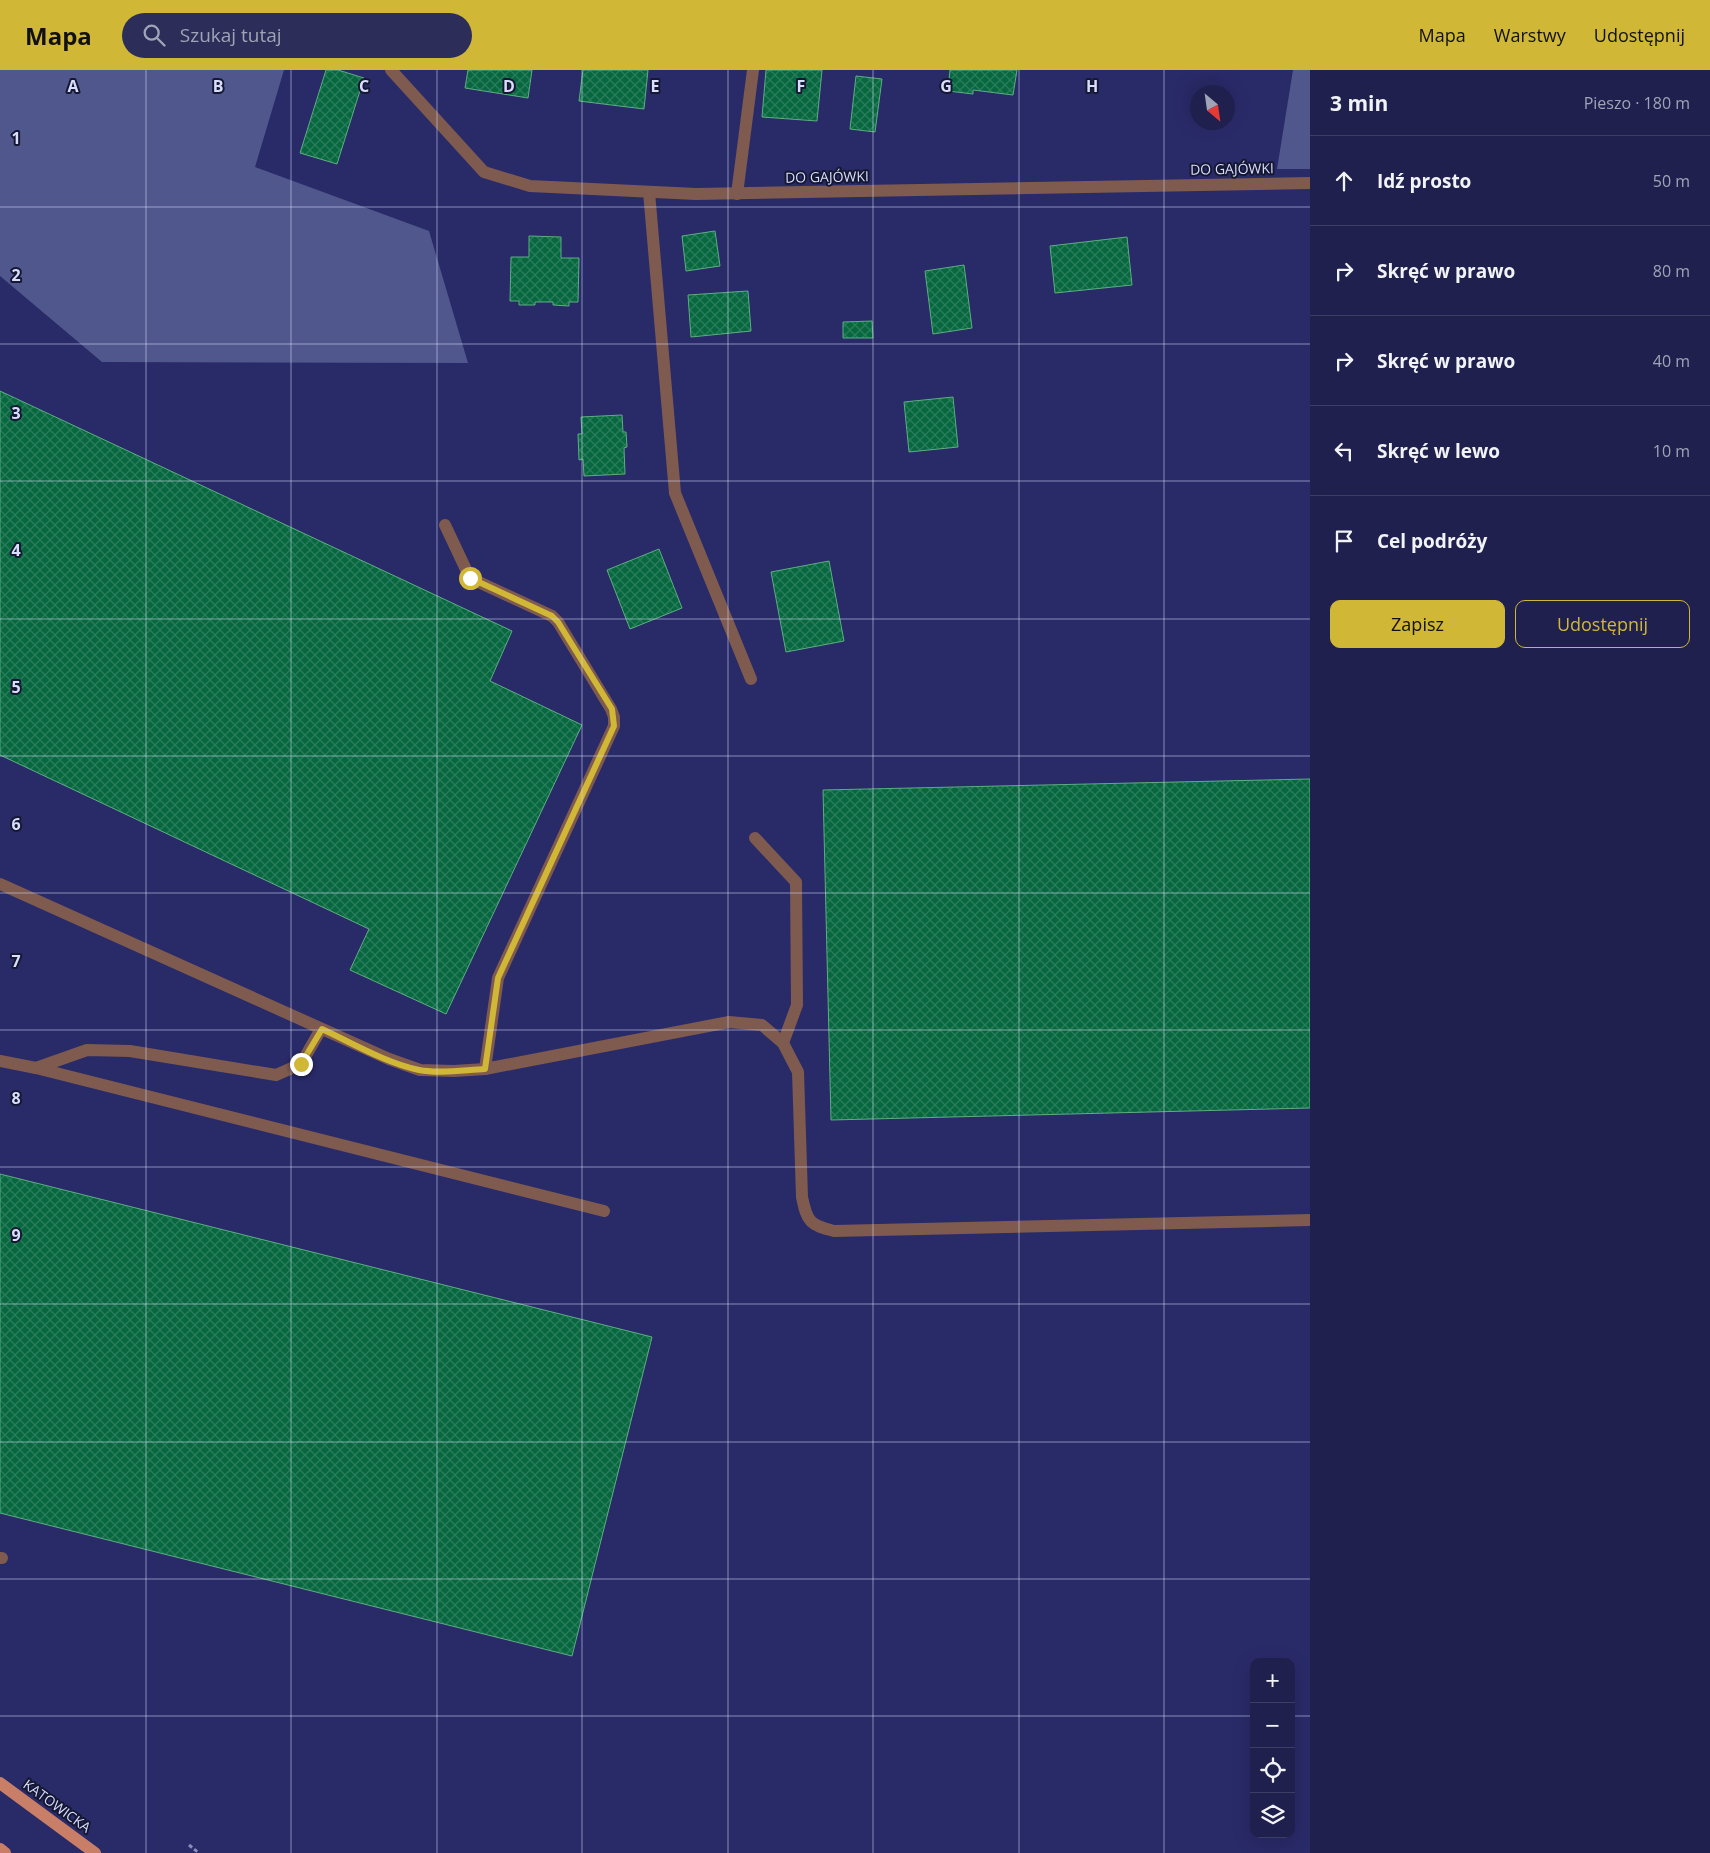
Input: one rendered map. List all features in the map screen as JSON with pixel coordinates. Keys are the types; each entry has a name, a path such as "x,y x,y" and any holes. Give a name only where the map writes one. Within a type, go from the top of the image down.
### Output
{"main road":[{"name":"KATOWICKA","path":"0,1783 95,1853"},
{"path":"0,1849 5,1853"}],"street":[{"name":"DO GAJÓWKI","path":"391,70 484,172 530,186 696,194 737,194 1310,183"},
{"path":"737,194 753,70"},
{"path":"649,192 675,493 751,679"},
{"path":"445,525 470,578 552,616 558,622 612,709 614,716 614,726 498,978 485,1069"},
{"path":"755,838 796,882 797,1005 783,1043"},
{"path":"0,884 389,1059 420,1070 454,1071 485,1069 729,1022 762,1025 783,1043 798,1072 802,1197 806,1213 815,1226 834,1230 1310,1220"},
{"path":"36,1068 87,1050 130,1051 276,1074 301,1064 322,1029"},
{"path":"0,1061 36,1068 604,1211"}],"path":[{"path":"190,1845 199,1853"}],"shaded area":[{"path":"0,70 284,70 255,167 429,231 468,363 102,362 0,276"},
{"path":"1293,70 1310,70 1310,169 1277,169"}],"building":[{"path":"326,70 338,70 364,78 337,164 300,153"},
{"path":"468,70 532,70 528,98 465,88"},
{"path":"583,70 648,70 644,109 579,101"},
{"path":"766,70 822,70 817,121 762,117"},
{"path":"950,70 1017,70 1013,95 973,90 973,94 948,91"},
{"path":"856,76 882,79 875,132 850,129"},
{"path":"715,231 720,266 686,271 682,236"},
{"path":"529,236 561,237 561,258 579,258 578,302 569,302 569,306 553,305 553,302 535,302 535,305 519,305 519,301 510,301 511,257 529,257"},
{"path":"1127,237 1132,285 1055,293 1050,246"},
{"path":"964,265 972,328 933,334 925,271"},
{"path":"748,291 751,331 691,337 688,295"},
{"path":"872,321 873,338 843,338 843,322"},
{"path":"0,391 512,631 490,681 582,725 446,1014 350,970 369,929 0,755"},
{"path":"953,397 958,447 909,452 904,402"},
{"path":"622,415 623,432 626,432 627,447 624,448 625,474 584,476 583,459 579,460 578,434 582,434 581,417"},
{"path":"659,549 682,608 630,629 607,570"},
{"path":"829,561 844,641 786,652 771,572"},
{"path":"1310,779 1310,1108 831,1120 823,790"},
{"path":"0,1174 652,1337 572,1656 0,1513"}],"route":[{"path":"301,1064 322,1029 389,1059 420,1070 454,1071 485,1069 498,978 614,726 612,709 558,622 552,616 470,578"}]}
